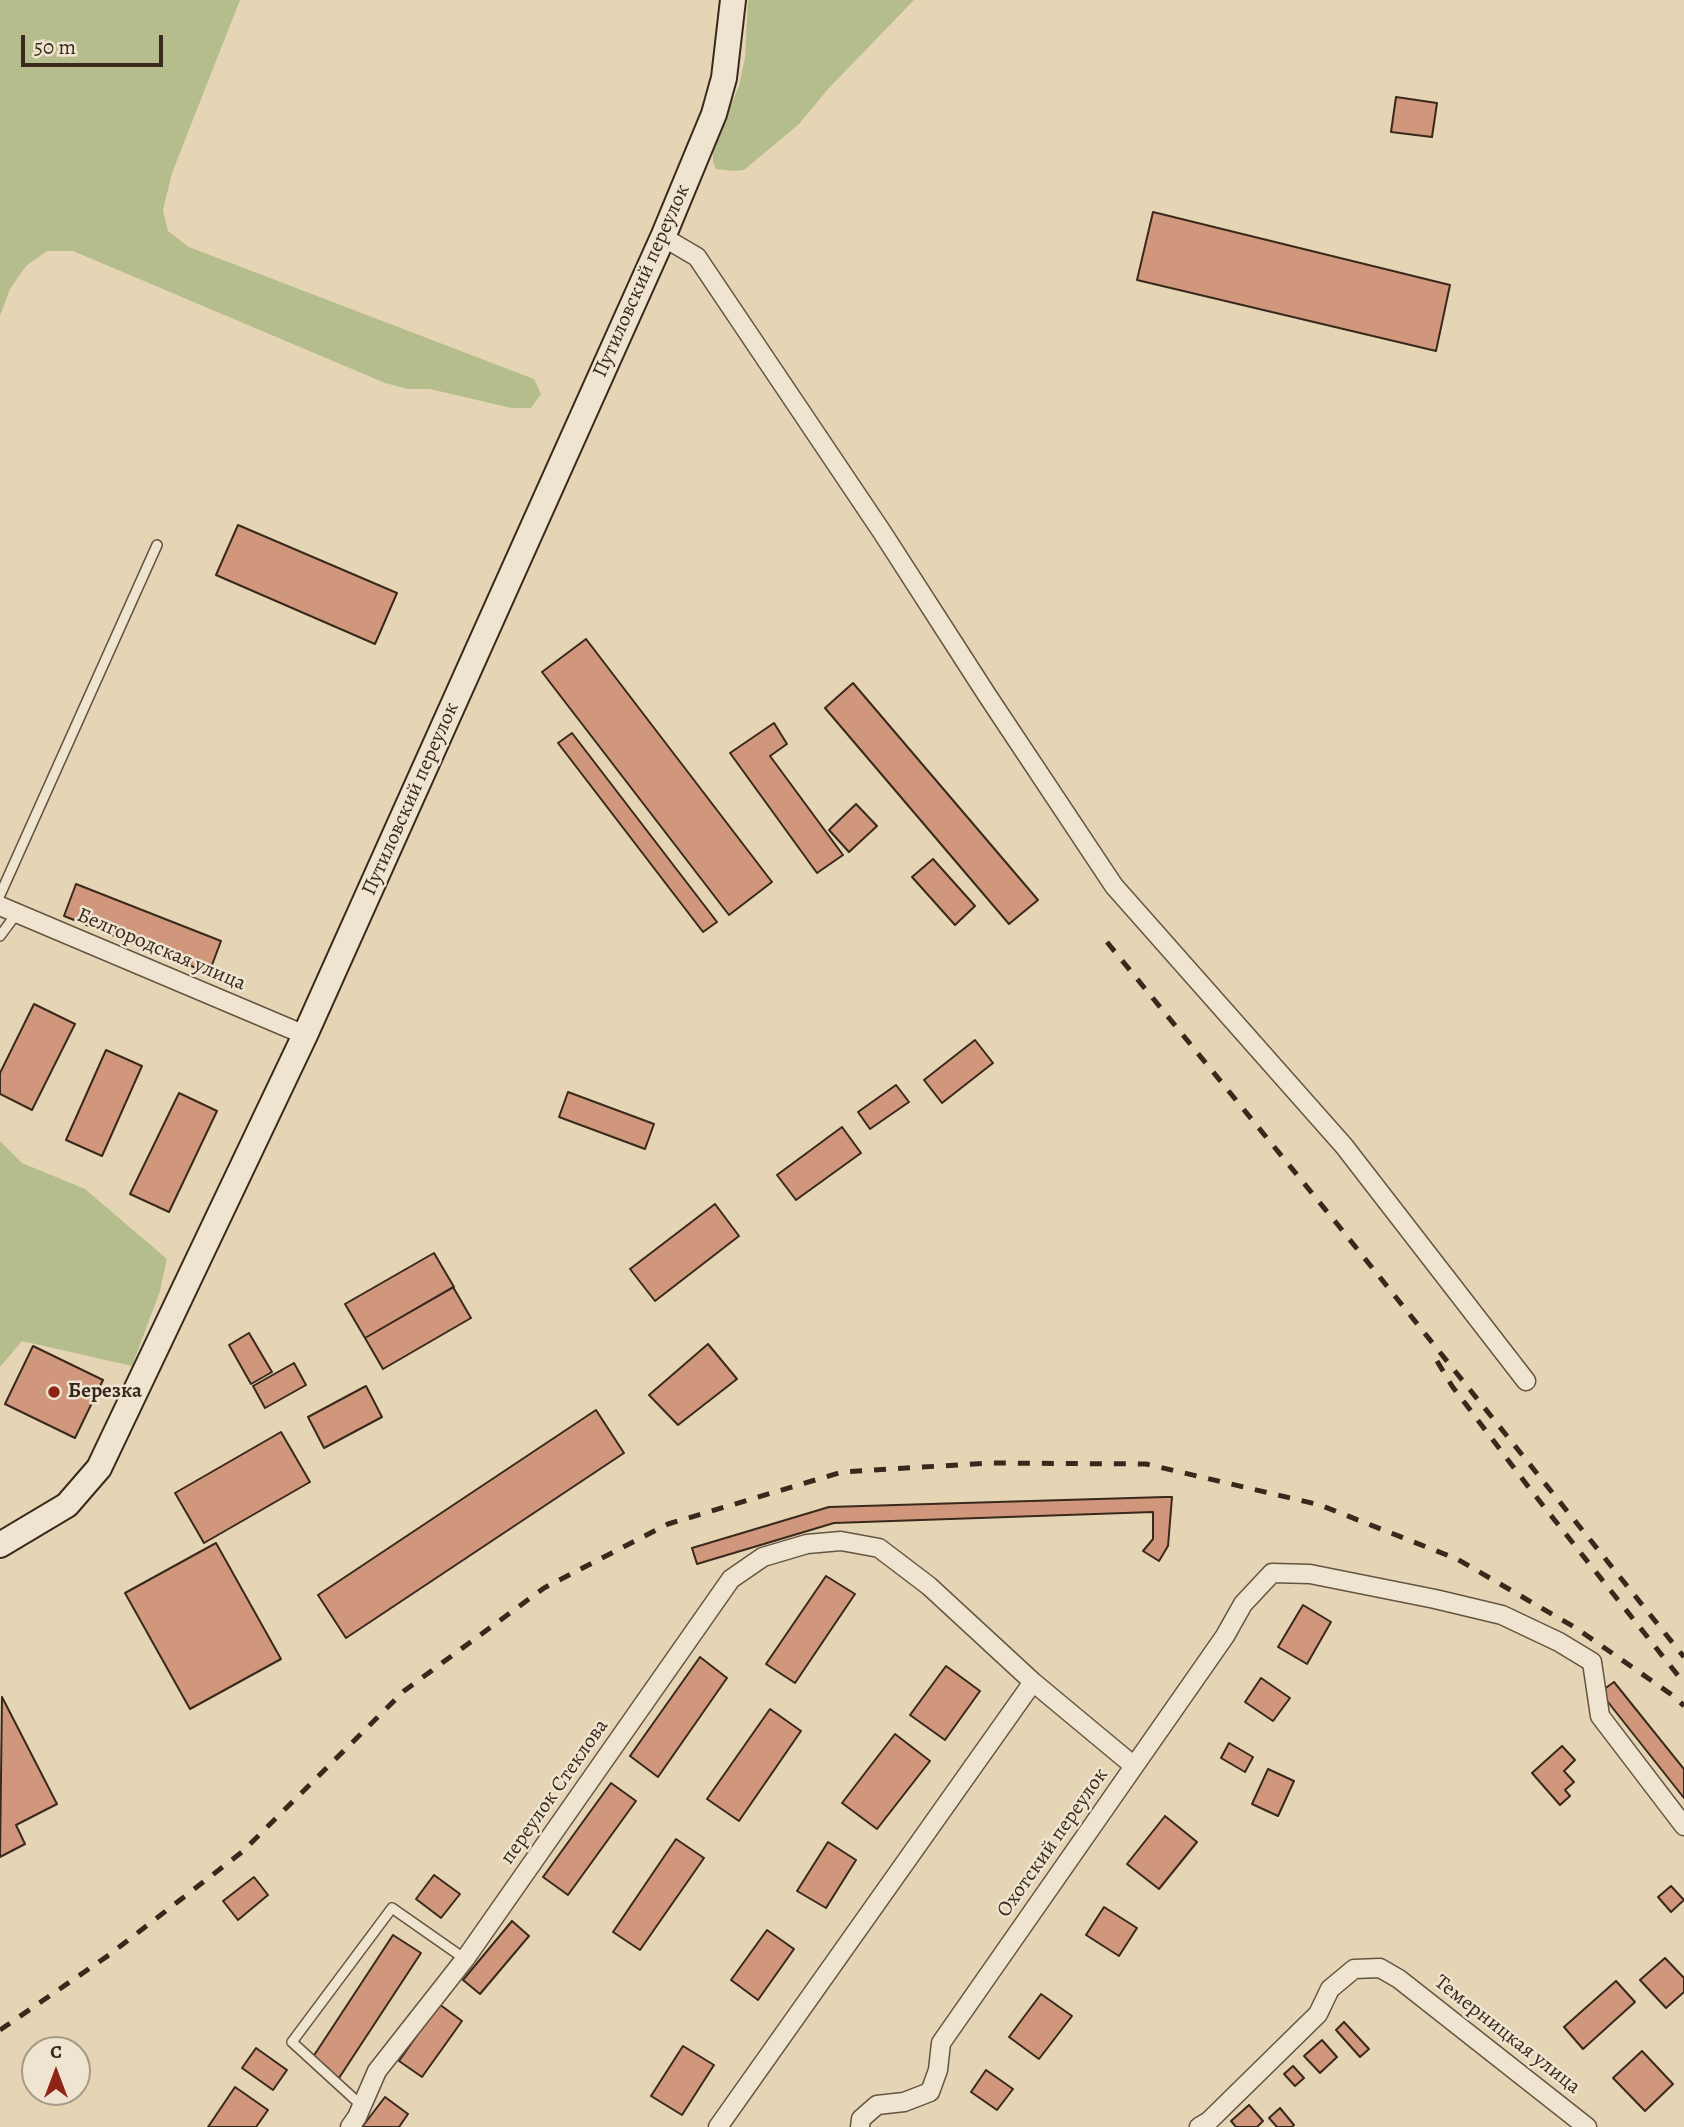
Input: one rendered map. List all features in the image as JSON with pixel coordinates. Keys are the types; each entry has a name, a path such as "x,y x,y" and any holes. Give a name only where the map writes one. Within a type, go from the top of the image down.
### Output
{"main road":[{"name":"Путиловский переулок","path":"0,1545 67,1505 99,1468 305,1035 663,237 714,114 724,78 733,0"}],"street":[{"path":"663,237 698,257 1114,886 1344,1146 1526,1381"},
{"name":"Белгородская улица","path":"8,909 305,1035"},
{"name":"переулок Стеклова","path":"350,2127 377,2071 465,1959 731,1579 763,1557 807,1544 841,1541 878,1548 940,1595 1034,1682 1134,1766"},
{"name":"Охотский переулок","path":"860,2127 861,2119 877,2105 904,2102 930,2092 938,2070 941,2043 1225,1636 1243,1604 1272,1573 1310,1574 1502,1615 1559,1642 1592,1662 1600,1716 1684,1826"},
{"path":"718,2127 1034,1682"},
{"name":"Темерницкая улица","path":"1199,2127 1318,2014 1329,1989 1354,1969 1380,1968 1399,1979 1587,2127"}],"lane":[{"path":"0,895 157,545"},
{"path":"0,936 8,909"},
{"path":"362,2106 292,2042 392,1908 465,1959"}],"green space":[{"path":"0,0 240,0 172,173 163,210 168,231 189,247 534,379 541,394 531,408 511,408 430,389 408,389 385,383 73,251 47,251 26,266 10,289 0,316"},
{"path":"748,0 914,0 829,88 799,124 744,170 716,169 713,147 739,86 745,58"},
{"path":"0,1141 22,1163 85,1189 167,1259 160,1291 132,1366 22,1341 0,1367"}],"building":[{"path":"1396,97 1437,103 1432,137 1391,132"},
{"path":"1153,212 1450,285 1436,351 1137,280"},
{"path":"238,525 397,593 375,644 216,575"},
{"path":"586,639 772,882 729,915 542,672"},
{"path":"853,683 1038,900 1009,924 825,708"},
{"path":"774,723 787,744 770,756 843,855 817,873 730,753"},
{"path":"572,733 717,922 703,932 558,743"},
{"path":"856,804 877,826 849,852 829,830"},
{"path":"933,859 975,906 955,925 912,877"},
{"path":"76,884 221,941 209,973 64,916"},
{"path":"34,1004 75,1024 32,1110 0,1094 0,1073"},
{"path":"975,1040 993,1063 942,1103 924,1080"},
{"path":"106,1050 142,1066 102,1156 66,1140"},
{"path":"896,1085 909,1102 870,1129 858,1112"},
{"path":"568,1092 654,1124 645,1149 559,1117"},
{"path":"179,1093 217,1111 169,1212 130,1194"},
{"path":"842,1127 861,1153 796,1200 777,1175"},
{"path":"715,1204 739,1236 655,1301 630,1269"},
{"path":"434,1253 454,1287 365,1338 345,1304"},
{"path":"453,1287 471,1318 383,1369 365,1338"},
{"path":"249,1333 272,1372 251,1384 229,1345"},
{"path":"708,1344 737,1379 678,1425 649,1395"},
{"name":"Березка","path":"33,1346 103,1380 75,1438 5,1404"},
{"path":"294,1363 306,1385 265,1408 253,1386"},
{"path":"366,1386 382,1417 324,1448 308,1417"},
{"path":"596,1410 624,1453 346,1638 318,1595"},
{"path":"281,1432 310,1482 204,1543 175,1493"},
{"path":"1172,1497 1168,1546 1159,1561 1143,1551 1153,1539 1153,1512 834,1523 697,1564 692,1548 829,1507"},
{"path":"216,1543 281,1659 190,1709 125,1593"},
{"path":"826,1576 855,1594 795,1683 766,1664"},
{"path":"1303,1605 1331,1622 1307,1664 1278,1647"},
{"path":"700,1657 727,1678 658,1777 630,1756"},
{"path":"946,1666 980,1691 945,1740 910,1715"},
{"path":"1261,1678 1290,1698 1273,1721 1245,1702"},
{"path":"1614,1682 1684,1769 1684,1798 1600,1692"},
{"path":"2,1697 57,1804 16,1825 25,1844 0,1857"},
{"path":"770,1709 801,1731 739,1821 707,1799"},
{"path":"895,1734 930,1761 877,1829 842,1803"},
{"path":"1229,1743 1253,1757 1245,1772 1221,1758"},
{"path":"1562,1746 1575,1760 1564,1771 1574,1782 1565,1790 1570,1796 1560,1805 1532,1773"},
{"path":"1268,1769 1294,1781 1278,1816 1252,1804"},
{"path":"611,1783 636,1801 568,1895 543,1877"},
{"path":"1165,1816 1197,1842 1159,1889 1127,1864"},
{"path":"676,1839 704,1858 640,1950 613,1932"},
{"path":"828,1842 856,1860 826,1908 797,1891"},
{"path":"434,1875 460,1894 441,1918 416,1899"},
{"path":"254,1877 268,1895 238,1920 223,1901"},
{"path":"1671,1886 1684,1900 1671,1912 1658,1897"},
{"path":"1104,1907 1137,1928 1119,1956 1086,1935"},
{"path":"512,1921 529,1936 480,1994 463,1980"},
{"path":"767,1930 794,1949 758,2000 731,1980"},
{"path":"393,1935 421,1953 339,2078 311,2060"},
{"path":"1665,1958 1684,1978 1684,1992 1666,2008 1640,1980"},
{"path":"1616,1981 1635,2002 1583,2049 1564,2027"},
{"path":"1041,1994 1072,2016 1039,2059 1009,2037"},
{"path":"439,2004 462,2021 422,2077 399,2061"},
{"path":"1344,2022 1369,2049 1360,2057 1336,2030"},
{"path":"1322,2040 1337,2057 1320,2073 1304,2056"},
{"path":"683,2046 714,2065 682,2115 651,2096"},
{"path":"256,2048 287,2070 273,2090 242,2068"},
{"path":"1642,2051 1673,2084 1645,2111 1613,2078"},
{"path":"1293,2066 1304,2078 1295,2086 1284,2074"},
{"path":"986,2070 1013,2089 997,2110 971,2092"},
{"path":"235,2087 268,2110 256,2127 208,2127"},
{"path":"385,2097 408,2114 399,2127 362,2127"},
{"path":"1249,2105 1263,2121 1257,2127 1236,2127 1231,2121"},
{"path":"1280,2108 1294,2125 1292,2127 1277,2127 1269,2118"}],"railway":[{"path":"1107,942 1684,1657"},
{"path":"1437,1361 1452,1386 1530,1489 1684,1683"},
{"path":"0,2030 109,1955 242,1852 404,1691 544,1588 668,1524 842,1472 989,1463 1146,1464 1320,1505 1457,1559 1576,1628 1684,1706"}],"place":[{"name":"Березка","path":"54,1392"}]}
